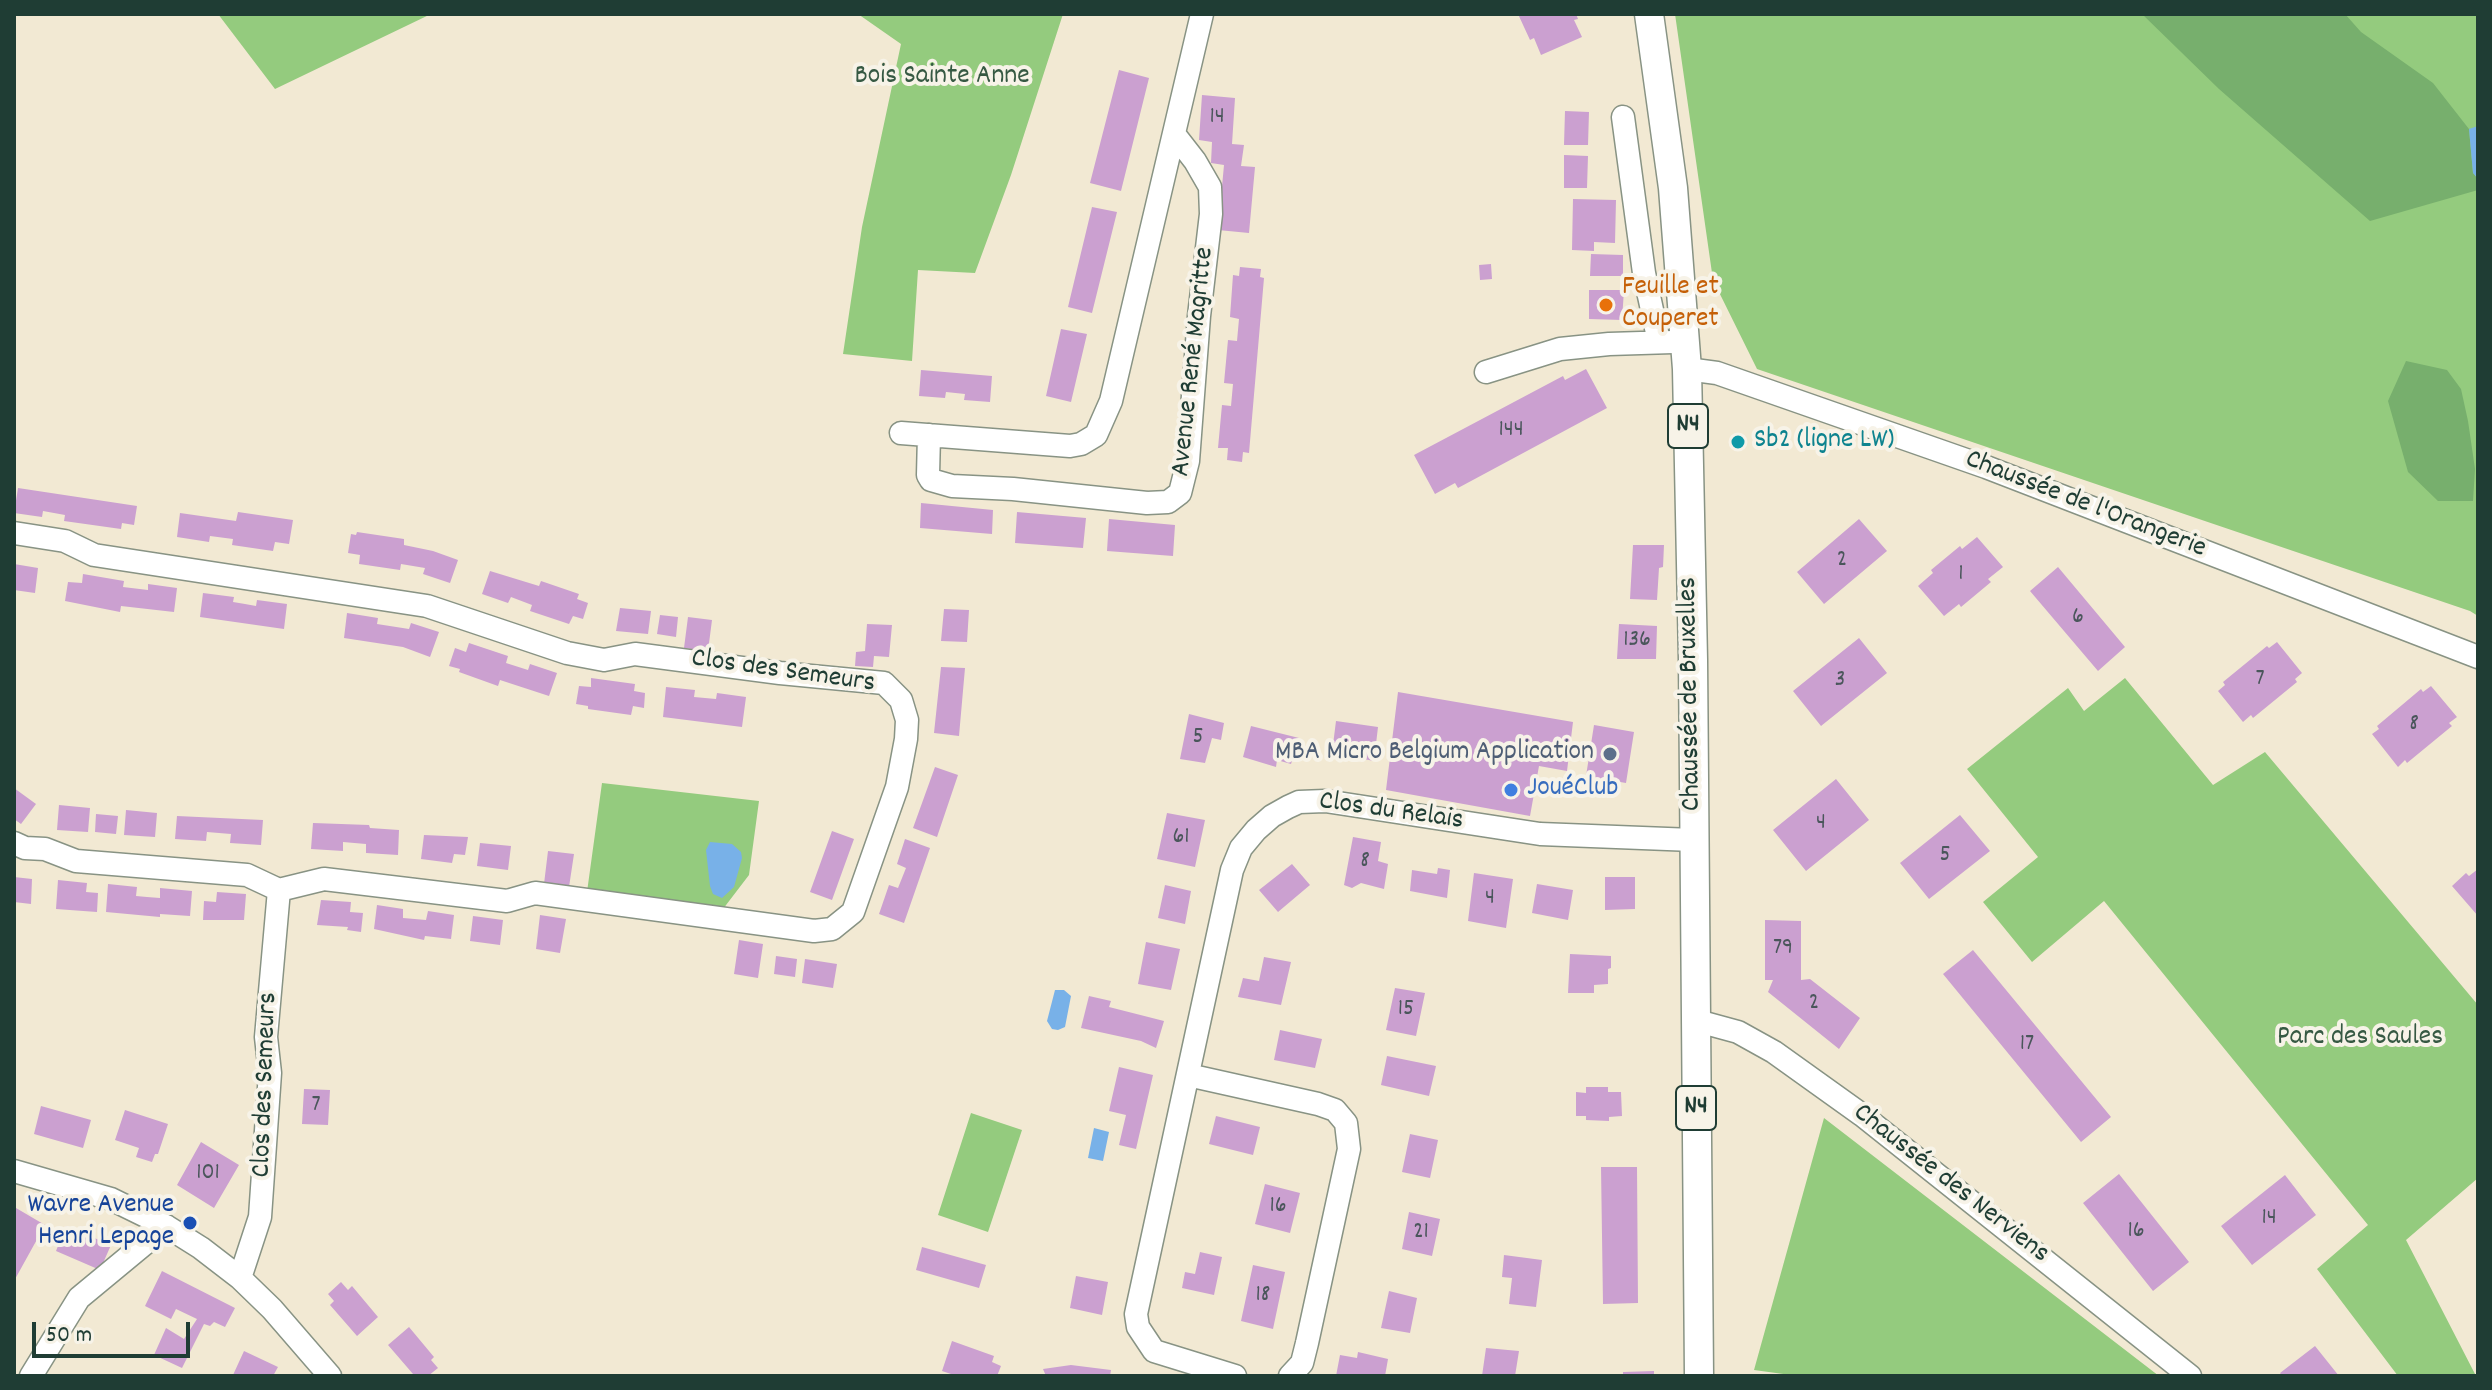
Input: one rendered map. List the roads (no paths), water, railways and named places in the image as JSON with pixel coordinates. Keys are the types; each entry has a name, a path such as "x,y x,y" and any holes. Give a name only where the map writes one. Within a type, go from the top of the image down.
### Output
{"main road":[{"name":"Chaussée de Bruxelles","path":"1649,14 1673,188 1693,840 1699,1376"}],"street":[{"name":"Avenue René Magritte","path":"901,433 1070,446 1081,444 1096,435 1111,401 1202,14"},
{"path":"1623,117 1644,273 1677,351"},
{"name":"Avenue René Magritte","path":"929,435 928,475 931,480 952,486 1147,503 1168,502 1180,493 1188,461 1199,316 1211,214 1210,187 1174,134"},
{"name":"Chaussée de l'Orangerie","path":"1486,372 1560,349 1609,344 1677,351 1717,373 1986,467 2478,657"},
{"name":"Clos des Semeurs","path":"14,533 65,541 94,555 427,606 567,653 604,660 635,654 884,683 901,700 907,720 897,787 853,912 832,929 814,931 535,893 507,901 324,879 279,890 266,1037 270,1073 260,1217 240,1278"},
{"name":"Clos du Relais","path":"1235,1376 1154,1351 1138,1327 1136,1314 1232,870 1241,848 1256,830 1272,816 1299,802 1325,801 1540,834 1693,840"},
{"path":"14,843 25,848 45,849 76,861 247,875 279,890"},
{"name":"Chaussée des Nerviens","path":"1694,1020 1738,1032 1785,1060 1862,1115 2190,1376"},
{"path":"1188,1075 1318,1104 1335,1110 1346,1123 1349,1149 1307,1343 1302,1363 1290,1376"},
{"path":"14,1171 111,1199 166,1226 201,1248 240,1278 272,1309 330,1376"},
{"path":"31,1376 79,1298 166,1226"}],"water":[{"path":"2478,126 2478,179 2473,173 2469,129"},
{"path":"710,842 732,844 741,852 734,887 722,898 713,894 710,886 706,850"},
{"path":"1055,990 1064,990 1071,996 1065,1027 1058,1030 1052,1029 1047,1021"},
{"path":"1094,1128 1109,1132 1103,1161 1088,1158"}],"place":[{"name":"Feuille et Couperet","path":"1606,305"},
{"name":"Sb2 (ligne LW)","path":"1738,442"},
{"name":"MBA Micro Belgium Application","path":"1610,754"},
{"name":"JouéClub","path":"1511,790"},
{"name":"Wavre Avenue Henri Lepage","path":"190,1223"}],"park label":[{"name":"Bois Sainte Anne","path":"942,78"},
{"name":"Parc des Saules","path":"2360,1039"}]}
